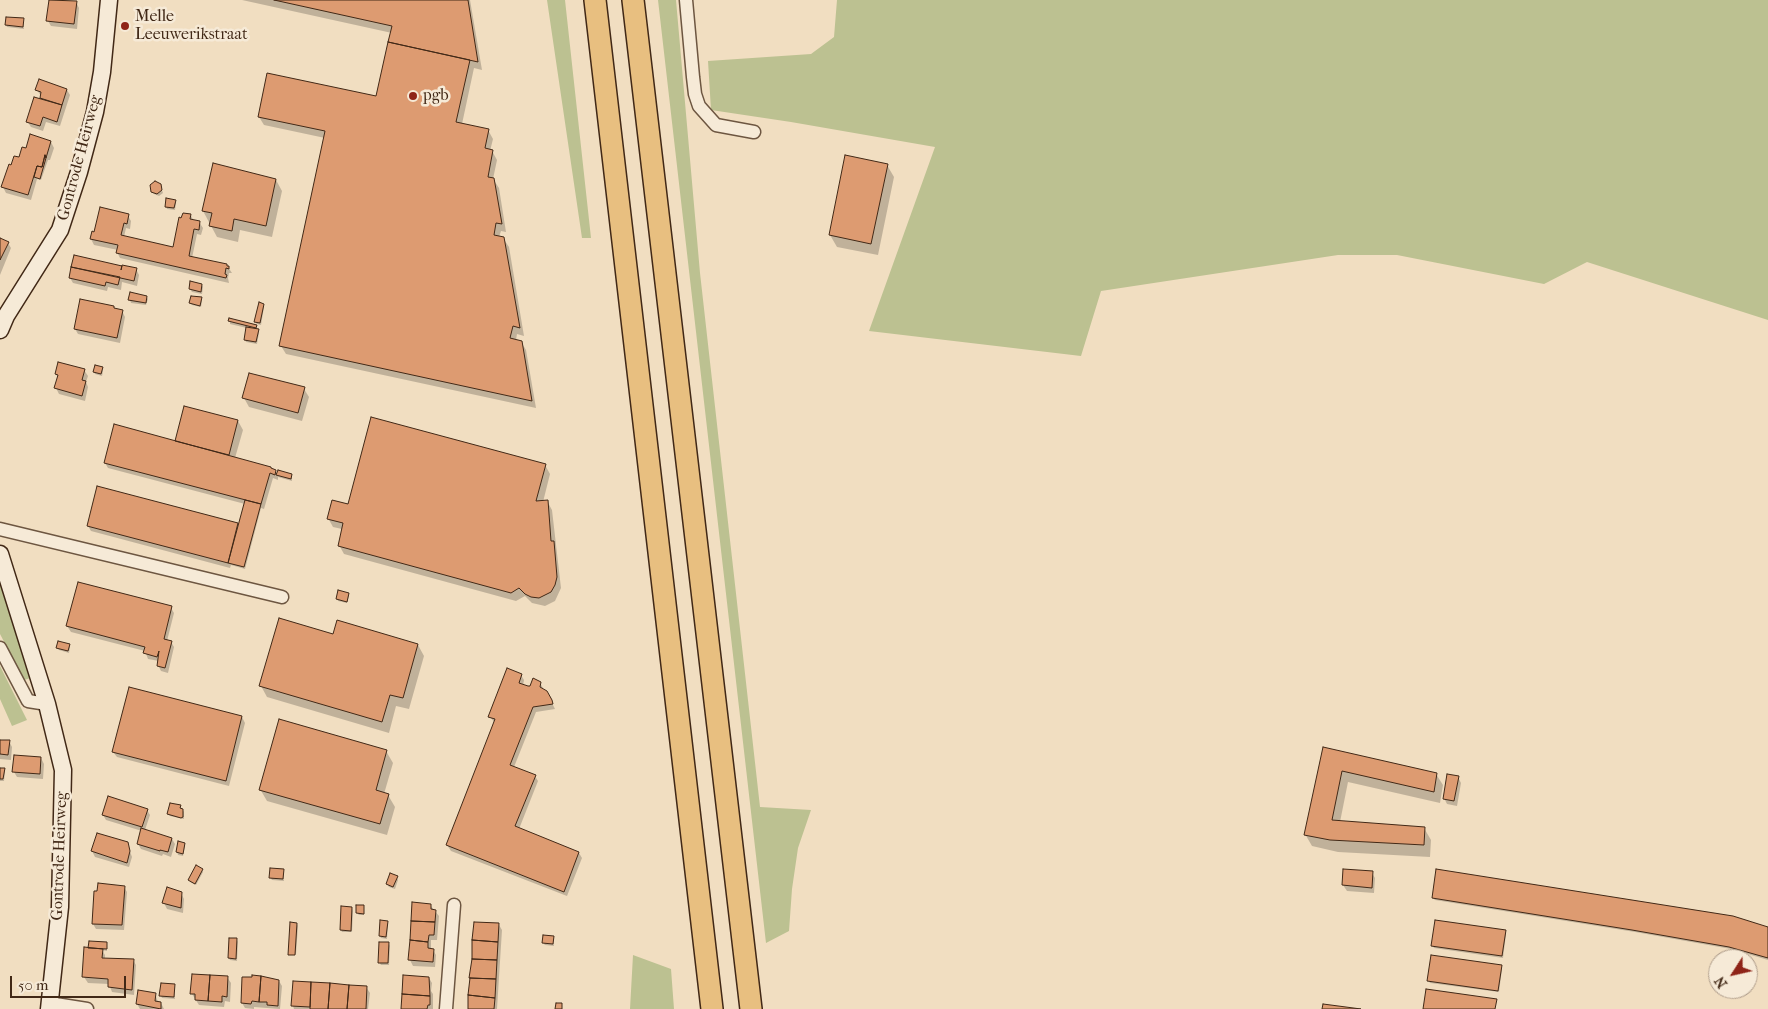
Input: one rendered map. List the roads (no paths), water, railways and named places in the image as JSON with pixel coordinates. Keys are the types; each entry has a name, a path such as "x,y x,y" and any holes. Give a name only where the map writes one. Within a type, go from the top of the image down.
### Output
{"highway":[{"path":"595,0 712,1009"},
{"path":"633,0 751,1009"}],"street":[{"name":"Gontrode Heirweg","path":"0,330 6,316 60,230 79,172 95,112 102,72 109,0"},
{"path":"686,0 693,78 699,106 716,125 754,132"},
{"path":"0,529 282,597"},
{"name":"Gontrode Heirweg","path":"0,554 47,704 63,770 60,907 49,1006"},
{"path":"0,648 28,701 47,704"},
{"path":"446,1009 454,905"},
{"path":"49,1006 87,1009"}],"place":[{"name":"Melle Leeuwerikstraat","path":"125,26"},
{"name":"pgb","path":"413,96"}]}
